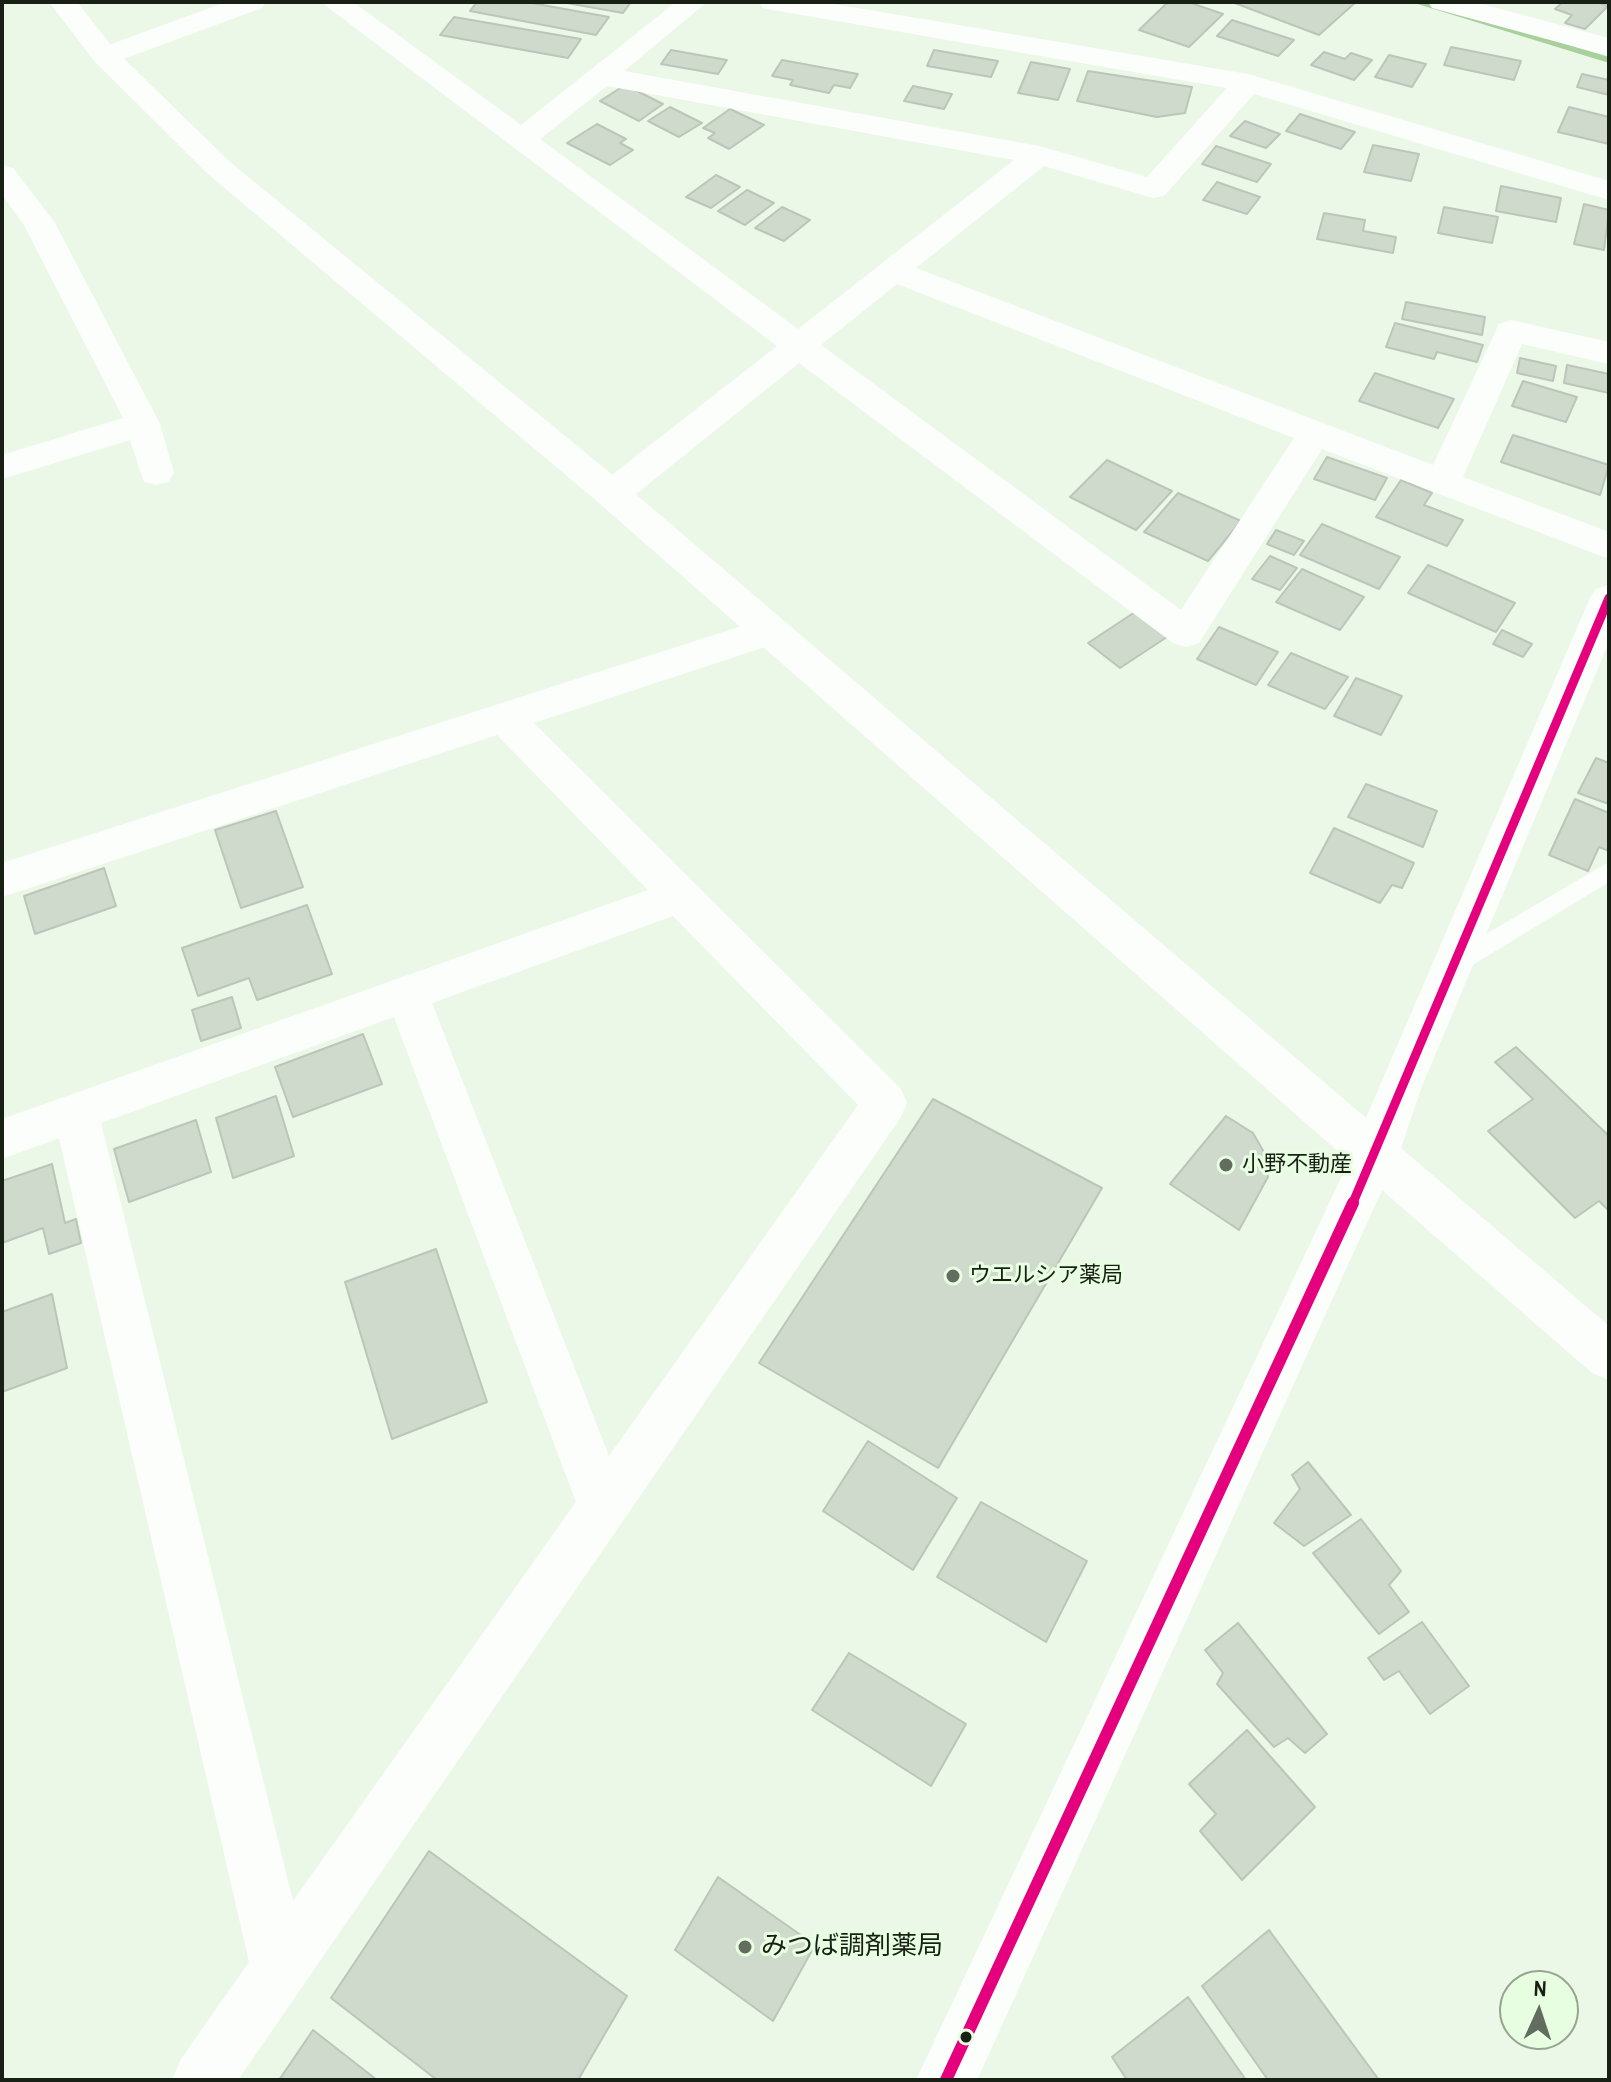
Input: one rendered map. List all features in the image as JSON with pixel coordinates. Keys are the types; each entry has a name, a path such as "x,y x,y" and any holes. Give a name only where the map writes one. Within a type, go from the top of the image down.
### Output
{"street":[{"path":"63,2 105,56 219,168 612,494 1609,1357"},
{"path":"105,56 252,2"},
{"path":"335,2 1186,633 1315,433"},
{"path":"521,140 693,2"},
{"path":"773,2 1248,83 1609,191"},
{"path":"1442,2 1609,47"},
{"path":"601,76 1039,155 1153,189 1248,83"},
{"path":"612,494 1039,155"},
{"path":"2,174 39,223 143,424 156,473"},
{"path":"2,232 39,223"},
{"path":"893,271 1609,546"},
{"path":"1443,483 1511,331 1609,353"},
{"path":"2,467 143,424"},
{"path":"946,2080 1376,1153 1400,1086 1609,598"},
{"path":"2,880 770,631"},
{"path":"202,2080 885,1103 503,716"},
{"path":"2,1139 680,896"},
{"path":"407,994 603,1506"},
{"path":"76,1113 280,1968"}],"lane":[{"path":"1451,966 1609,871"}],"building":[{"path":"477,2 526,2 609,17 596,35 470,11"},
{"path":"561,2 631,2 623,13"},
{"path":"1168,2 1188,2 1223,14 1189,47 1139,30"},
{"path":"1232,2 1356,2 1319,35"},
{"path":"1563,2 1597,2 1608,6 1585,29 1565,23 1572,15 1555,9"},
{"path":"454,17 581,39 568,58 440,35"},
{"path":"1232,20 1294,40 1278,56 1217,36"},
{"path":"1451,47 1521,61 1514,80 1444,65"},
{"path":"671,50 727,60 718,74 661,64"},
{"path":"934,50 998,61 991,77 927,66"},
{"path":"1324,52 1345,59 1351,53 1372,60 1354,80 1311,65"},
{"path":"1389,55 1426,64 1412,87 1375,77"},
{"path":"782,60 858,74 850,88 834,85 829,93 790,85 793,80 772,76"},
{"path":"1031,62 1070,69 1058,100 1018,93"},
{"path":"1088,71 1192,87 1185,113 1157,117 1077,101"},
{"path":"1582,74 1609,80 1609,95 1577,87"},
{"path":"625,85 663,104 639,121 600,101"},
{"path":"913,86 952,94 944,109 904,101"},
{"path":"670,107 702,123 679,137 648,121"},
{"path":"1569,107 1609,117 1609,144 1558,132"},
{"path":"730,109 764,125 729,149 708,138 715,133 703,128"},
{"path":"1300,114 1355,132 1341,149 1286,131"},
{"path":"1245,121 1280,134 1266,148 1230,136"},
{"path":"597,124 626,139 620,143 633,150 610,165 567,143"},
{"path":"1373,145 1419,154 1411,181 1364,172"},
{"path":"1216,146 1271,164 1257,182 1202,164"},
{"path":"716,175 740,187 711,208 686,197"},
{"path":"1217,182 1260,197 1247,214 1203,200"},
{"path":"1501,186 1561,198 1556,222 1496,211"},
{"path":"747,190 774,203 745,225 718,211"},
{"path":"1584,204 1609,210 1604,250 1574,244"},
{"path":"782,207 810,220 784,241 755,228"},
{"path":"1444,207 1498,217 1492,243 1438,233"},
{"path":"1324,213 1365,220 1363,231 1396,237 1393,253 1317,239"},
{"path":"1406,302 1485,317 1482,335 1402,319"},
{"path":"1395,323 1483,345 1477,362 1437,352 1434,359 1386,347"},
{"path":"1520,358 1556,366 1553,381 1517,373"},
{"path":"1567,365 1609,374 1609,393 1564,383"},
{"path":"1375,373 1454,399 1438,428 1359,401"},
{"path":"1523,381 1577,397 1566,422 1512,406"},
{"path":"1513,435 1609,465 1600,495 1501,462"},
{"path":"1327,457 1387,478 1375,500 1314,479"},
{"path":"1107,460 1172,491 1136,530 1070,497"},
{"path":"1401,480 1432,493 1424,505 1463,520 1447,546 1376,517"},
{"path":"1178,493 1241,521 1208,561 1144,532"},
{"path":"1322,524 1400,557 1379,589 1300,555"},
{"path":"1276,530 1304,541 1294,555 1267,544"},
{"path":"1270,556 1297,568 1280,590 1252,579"},
{"path":"1428,565 1515,603 1496,632 1408,593"},
{"path":"1302,569 1364,597 1340,630 1276,602"},
{"path":"1135,612 1167,637 1120,668 1088,643"},
{"path":"1219,627 1278,652 1256,685 1197,659"},
{"path":"1502,630 1532,644 1523,657 1493,644"},
{"path":"1291,653 1348,677 1325,709 1268,685"},
{"path":"1356,678 1402,696 1381,735 1334,716"},
{"path":"1596,758 1609,763 1609,804 1578,793"},
{"path":"1366,784 1437,811 1423,847 1348,817"},
{"path":"1575,799 1609,813 1609,851 1599,847 1588,871 1549,855"},
{"path":"276,811 303,887 241,908 215,830"},
{"path":"1334,828 1414,863 1402,888 1392,885 1380,903 1310,873"},
{"path":"104,868 116,906 35,934 24,896"},
{"path":"307,905 332,974 257,1000 249,978 198,996 182,948"},
{"path":"232,997 241,1028 201,1041 192,1010"},
{"path":"363,1034 382,1084 293,1117 275,1067"},
{"path":"1516,1047 1609,1136 1609,1211 1599,1201 1575,1218 1488,1131 1533,1099 1495,1062"},
{"path":"276,1096 294,1156 233,1178 216,1118"},
{"path":"933,1099 1102,1188 938,1468 759,1363"},
{"name":"小野不動産","path":"1226,1116 1253,1133 1265,1154 1268,1177 1239,1230 1170,1184"},
{"path":"196,1120 211,1172 129,1202 114,1149"},
{"path":"52,1164 65,1223 76,1219 81,1243 49,1254 43,1228 2,1243 2,1181"},
{"path":"436,1249 487,1402 392,1439 345,1282"},
{"path":"52,1294 67,1368 2,1392 2,1312"},
{"path":"868,1441 957,1498 913,1570 823,1511"},
{"path":"1308,1462 1351,1515 1304,1546 1274,1523 1300,1489 1292,1475"},
{"path":"981,1502 1087,1561 1046,1642 937,1577"},
{"path":"1361,1519 1401,1571 1389,1585 1409,1612 1379,1634 1313,1553"},
{"path":"1422,1622 1469,1686 1430,1714 1399,1671 1384,1680 1368,1658"},
{"path":"1238,1623 1327,1734 1305,1753 1288,1738 1274,1747 1217,1684 1223,1673 1205,1650"},
{"path":"849,1653 966,1724 931,1786 812,1710"},
{"path":"1247,1730 1315,1807 1242,1880 1200,1831 1216,1814 1189,1784"},
{"path":"429,1851 627,1996 578,2080 437,2080 331,1998"},
{"name":"みつば調剤薬局","path":"718,1877 815,1945 773,2021 675,1950"},
{"path":"1269,1930 1379,2080 1268,2080 1202,1986"},
{"path":"1188,1997 1246,2080 1127,2080 1112,2057"},
{"path":"313,2030 377,2080 279,2080"}],"waterway":[{"path":"1415,2 1609,60"}],"transit line":[{"path":"946,2080 1376,1153 1400,1086 1609,598"}],"place":[{"name":"小野不動産","path":"1226,1165"},
{"name":"ウエルシア薬局","path":"953,1276"},
{"name":"みつば調剤薬局","path":"745,1947"}]}
